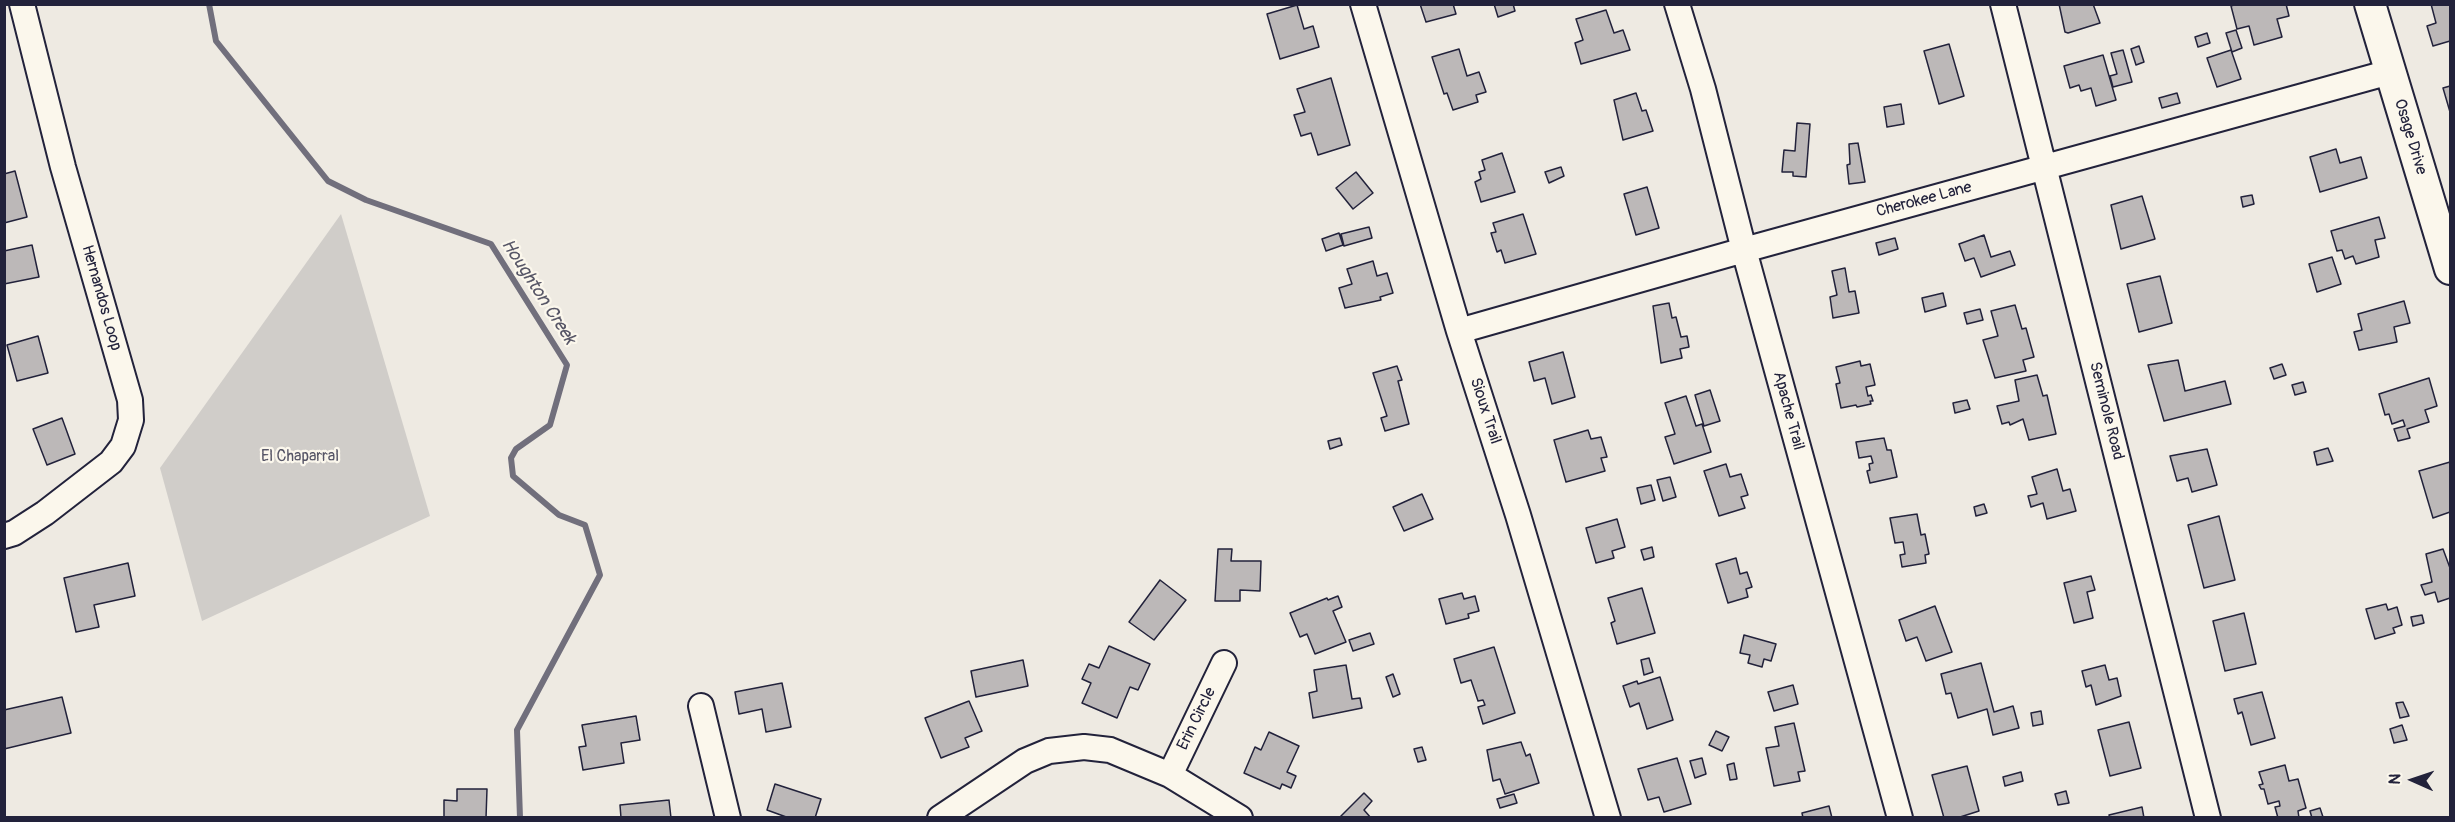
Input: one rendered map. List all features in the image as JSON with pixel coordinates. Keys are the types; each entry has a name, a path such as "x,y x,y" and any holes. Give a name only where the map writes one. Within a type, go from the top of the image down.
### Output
{"street":[{"name":"Hernandos Loop","path":"4,536 14,533 45,513 111,462 123,446 131,420 130,400 63,167 22,4"},
{"name":"Sioux Trail","path":"1363,4 1459,331 1521,526 1608,818"},
{"name":"Apache Trail","path":"1677,4 1900,818"},
{"name":"Seminole Road","path":"2003,4 2208,818"},
{"name":"Osage Drive","path":"2370,4 2451,270"},
{"name":"Cherokee Lane","path":"1459,331 2391,72"},
{"name":"Erin Circle","path":"1170,775 1224,663"},
{"path":"701,706 728,818"},
{"path":"940,818 1025,761 1049,751 1084,747 1110,750 1170,775 1240,818"}],"green space":[{"name":"El Chaparral","path":"341,214 430,516 202,621 160,468"}],"building":[{"path":"1420,4 1453,4 1456,14 1426,22"},
{"path":"1494,4 1513,4 1515,11 1498,17"},
{"path":"2059,4 2093,4 2100,23 2065,32"},
{"path":"2286,4 2289,16 2277,19 2282,37 2254,45 2249,26 2237,29 2231,6"},
{"path":"2431,4 2450,4 2450,41 2433,46 2427,26 2436,23"},
{"path":"1297,5 1304,29 1313,26 1319,47 1280,59 1267,14"},
{"path":"1606,10 1614,33 1623,30 1630,50 1581,64 1575,43 1583,40 1576,19"},
{"path":"2236,30 2242,48 2232,52 2226,33"},
{"path":"2207,33 2210,43 2198,47 2195,37"},
{"path":"1949,44 1964,96 1939,104 1924,51"},
{"path":"2139,46 2144,62 2136,65 2131,49"},
{"path":"1459,49 1467,76 1479,72 1486,92 1476,95 1478,102 1453,110 1447,93 1444,94 1432,57"},
{"path":"2123,50 2132,82 2113,87 2110,76 2117,74 2111,53"},
{"path":"2231,50 2241,79 2217,87 2207,58"},
{"path":"2103,55 2116,100 2096,106 2091,88 2081,91 2079,85 2070,88 2064,66"},
{"path":"1331,78 1350,145 1318,155 1311,133 1301,136 1294,115 1305,112 1297,89"},
{"path":"2450,86 2450,112 2443,88"},
{"path":"1636,93 1642,111 1646,110 1653,131 1623,140 1614,100"},
{"path":"2177,93 2180,103 2162,108 2159,98"},
{"path":"1901,104 1904,124 1887,127 1884,107"},
{"path":"1797,123 1810,124 1806,177 1793,176 1793,172 1782,172 1784,150 1795,151"},
{"path":"1858,143 1865,182 1849,184 1847,165 1850,164 1849,144"},
{"path":"2336,149 2340,163 2361,157 2367,178 2320,192 2310,157"},
{"path":"1502,153 1515,192 1481,202 1475,182 1481,179 1479,172 1485,170 1482,160"},
{"path":"1561,167 1564,176 1549,183 1545,172"},
{"path":"15,171 27,217 4,223 4,174"},
{"path":"1356,172 1373,193 1353,209 1336,188"},
{"path":"1647,187 1659,228 1636,235 1624,194"},
{"path":"2252,195 2254,204 2243,207 2241,197"},
{"path":"2142,196 2155,239 2121,249 2111,205"},
{"path":"1523,214 1536,254 1505,263 1501,250 1497,252 1491,233 1496,232 1493,223"},
{"path":"2379,217 2385,238 2375,240 2379,257 2356,264 2353,256 2345,259 2342,250 2337,251 2331,231"},
{"path":"1369,227 1372,238 1344,246 1341,234"},
{"path":"1339,233 1343,245 1326,251 1322,239"},
{"path":"1984,235 1991,257 2010,251 2015,265 1981,277 1974,258 1965,261 1959,244"},
{"path":"1895,238 1898,249 1879,255 1876,243"},
{"path":"32,245 39,277 4,284 4,251"},
{"path":"2332,257 2341,284 2317,292 2309,264"},
{"path":"1373,261 1377,276 1387,273 1393,293 1380,297 1381,300 1345,308 1339,288 1352,284 1347,269"},
{"path":"1845,268 1849,292 1855,291 1859,313 1833,318 1830,297 1837,295 1832,271"},
{"path":"2160,276 2172,323 2139,332 2127,284"},
{"path":"1943,293 1946,306 1925,312 1922,298"},
{"path":"2404,301 2410,323 2394,327 2397,342 2359,350 2354,332 2362,330 2358,314"},
{"path":"1669,303 1672,318 1676,317 1681,337 1687,336 1689,347 1680,349 1682,358 1661,363 1653,306"},
{"path":"2015,305 2022,329 2026,328 2034,357 2023,360 2026,371 1995,378 1983,340 1998,336 1991,311"},
{"path":"1980,309 1983,320 1967,324 1964,313"},
{"path":"38,336 48,373 17,381 7,345"},
{"path":"1563,352 1575,397 1552,404 1545,378 1534,381 1529,362"},
{"path":"2178,360 2185,391 2225,381 2231,404 2164,421 2148,365"},
{"path":"1860,361 1861,366 1870,364 1875,385 1866,387 1868,396 1871,395 1873,401 1870,401 1871,404 1841,408 1836,384 1840,383 1836,367"},
{"path":"2282,364 2286,375 2274,379 2270,368"},
{"path":"1397,366 1402,380 1398,381 1409,424 1385,431 1381,418 1387,416 1373,373"},
{"path":"2037,375 2043,396 2047,395 2056,434 2029,440 2023,419 2010,425 2009,422 2002,424 1997,406 2019,401 2015,380"},
{"path":"2429,378 2437,406 2425,410 2429,422 2407,429 2410,438 2398,441 2394,429 2405,426 2403,420 2392,424 2389,414 2385,415 2379,394"},
{"path":"2303,382 2306,392 2295,395 2292,385"},
{"path":"1710,390 1720,421 1704,426 1695,395"},
{"path":"1686,396 1696,426 1702,424 1711,452 1674,464 1665,437 1675,434 1665,403"},
{"path":"1967,400 1970,409 1955,413 1953,403"},
{"path":"62,418 75,454 47,465 33,429"},
{"path":"1588,430 1591,439 1601,437 1607,457 1601,458 1605,471 1566,482 1554,440"},
{"path":"1340,438 1342,445 1330,449 1328,441"},
{"path":"1884,438 1887,450 1891,450 1897,477 1870,483 1867,471 1870,470 1869,464 1873,463 1871,456 1859,458 1856,442"},
{"path":"2328,448 2333,461 2317,465 2314,452"},
{"path":"2207,449 2217,485 2192,492 2188,478 2177,481 2170,456"},
{"path":"2450,462 2450,512 2433,518 2419,471"},
{"path":"1726,464 1730,477 1741,474 1748,495 1741,497 1745,508 1719,516 1704,471"},
{"path":"2057,469 2063,491 2070,489 2076,511 2047,519 2043,503 2031,507 2028,496 2037,494 2032,477"},
{"path":"1670,477 1676,497 1663,501 1657,480"},
{"path":"1651,485 1655,500 1641,504 1637,488"},
{"path":"1422,494 1433,519 1404,531 1393,507"},
{"path":"1984,504 1987,513 1976,516 1974,507"},
{"path":"1917,514 1921,535 1925,534 1929,554 1925,555 1926,563 1902,567 1900,555 1905,554 1903,542 1895,543 1890,518"},
{"path":"2219,516 2235,580 2204,588 2188,525"},
{"path":"1617,519 1625,547 1612,551 1614,558 1596,563 1586,528"},
{"path":"1652,547 1654,557 1644,560 1641,550"},
{"path":"1218,549 1232,549 1231,561 1261,561 1260,591 1240,590 1240,601 1215,601"},
{"path":"2443,549 2450,568 2450,598 2438,602 2435,592 2425,595 2421,585 2432,582 2426,554"},
{"path":"1736,558 1740,574 1747,572 1752,587 1746,589 1748,597 1728,603 1716,564"},
{"path":"128,563 135,596 94,605 99,627 76,632 64,578"},
{"path":"2091,576 2095,590 2087,592 2093,618 2074,623 2064,583"},
{"path":"1160,580 1186,600 1154,640 1129,622"},
{"path":"1642,588 1655,633 1617,644 1611,623 1615,621 1608,598"},
{"path":"1462,593 1464,599 1475,596 1479,611 1468,614 1469,618 1446,624 1439,599"},
{"path":"1338,596 1342,607 1333,611 1346,642 1315,654 1307,634 1300,637 1290,613"},
{"path":"2386,604 2388,610 2397,607 2402,625 2393,628 2395,633 2375,639 2366,609"},
{"path":"1935,606 1952,652 1926,661 1917,637 1906,641 1899,620"},
{"path":"2244,613 2256,664 2225,671 2213,621"},
{"path":"2422,615 2424,623 2413,626 2411,617"},
{"path":"1370,633 1374,644 1353,651 1349,640"},
{"path":"1744,635 1776,644 1771,661 1764,659 1762,667 1748,663 1750,655 1740,653"},
{"path":"1109,646 1150,664 1138,690 1130,687 1117,718 1082,703 1091,683 1082,679 1089,664 1099,668"},
{"path":"1494,647 1515,713 1483,724 1478,707 1485,705 1483,700 1478,701 1471,680 1461,683 1454,659"},
{"path":"1649,658 1653,672 1644,675 1641,660"},
{"path":"1023,660 1028,686 976,697 971,671"},
{"path":"1981,663 1994,712 2013,706 2019,728 1993,735 1987,709 1958,718 1951,693 1946,694 1941,674"},
{"path":"1346,665 1352,699 1360,698 1362,708 1313,718 1309,693 1317,691 1314,670"},
{"path":"2105,665 2109,680 2117,678 2121,696 2096,705 2091,685 2086,687 2082,671"},
{"path":"1393,674 1400,694 1393,697 1386,677"},
{"path":"1660,677 1673,720 1647,729 1639,703 1630,707 1623,686"},
{"path":"782,683 791,727 766,732 762,709 739,714 735,692"},
{"path":"1793,685 1798,704 1774,711 1768,692"},
{"path":"2262,692 2275,738 2251,745 2242,712 2238,714 2234,699"},
{"path":"62,697 71,733 4,749 4,710"},
{"path":"969,701 982,731 965,738 969,747 941,758 925,718"},
{"path":"2403,702 2409,716 2400,718 2396,703"},
{"path":"2041,711 2043,724 2033,726 2031,713"},
{"path":"636,716 640,740 621,743 624,763 583,770 579,747 586,746 582,725"},
{"path":"2129,722 2141,768 2110,776 2098,730"},
{"path":"1794,723 1805,771 1798,772 1800,781 1774,786 1766,748 1779,746 1775,727"},
{"path":"2402,725 2407,740 2394,743 2390,729"},
{"path":"1716,731 1729,737 1722,751 1709,745"},
{"path":"1269,732 1299,746 1287,772 1296,776 1291,788 1282,784 1280,789 1244,773 1255,747 1261,750"},
{"path":"1521,742 1526,756 1530,754 1539,783 1505,794 1500,779 1493,781 1487,750"},
{"path":"1422,747 1426,760 1418,762 1414,749"},
{"path":"1677,758 1691,804 1664,812 1659,797 1648,800 1638,769"},
{"path":"1702,758 1706,774 1695,778 1690,761"},
{"path":"1734,763 1737,779 1730,780 1727,765"},
{"path":"2285,765 2289,781 2298,779 2306,808 2298,811 2299,818 2278,818 2275,807 2280,806 2279,801 2268,804 2264,789 2261,789 2259,785 2263,784 2259,772"},
{"path":"1967,766 1979,811 1957,818 1944,818 1932,775"},
{"path":"2021,772 2023,781 2005,786 2003,777"},
{"path":"775,784 821,799 815,818 789,818 767,810"},
{"path":"457,789 487,789 486,818 444,818 444,800 457,801"},
{"path":"2066,791 2069,803 2058,805 2055,794"},
{"path":"1364,793 1372,801 1364,810 1371,818 1339,818"},
{"path":"1514,794 1517,803 1500,808 1497,799"},
{"path":"669,800 671,818 621,818 620,805"},
{"path":"1829,806 1832,818 1803,818 1802,813"},
{"path":"2142,807 2144,818 2110,818 2109,815"},
{"path":"2320,808 2323,817 2312,818 2310,811"}],"waterway":[{"name":"Houghton Creek","path":"209,4 216,41 328,181 366,200 491,244 567,365 550,425 516,449 511,458 513,476 559,515 585,525 600,575 517,730 520,818"}]}
